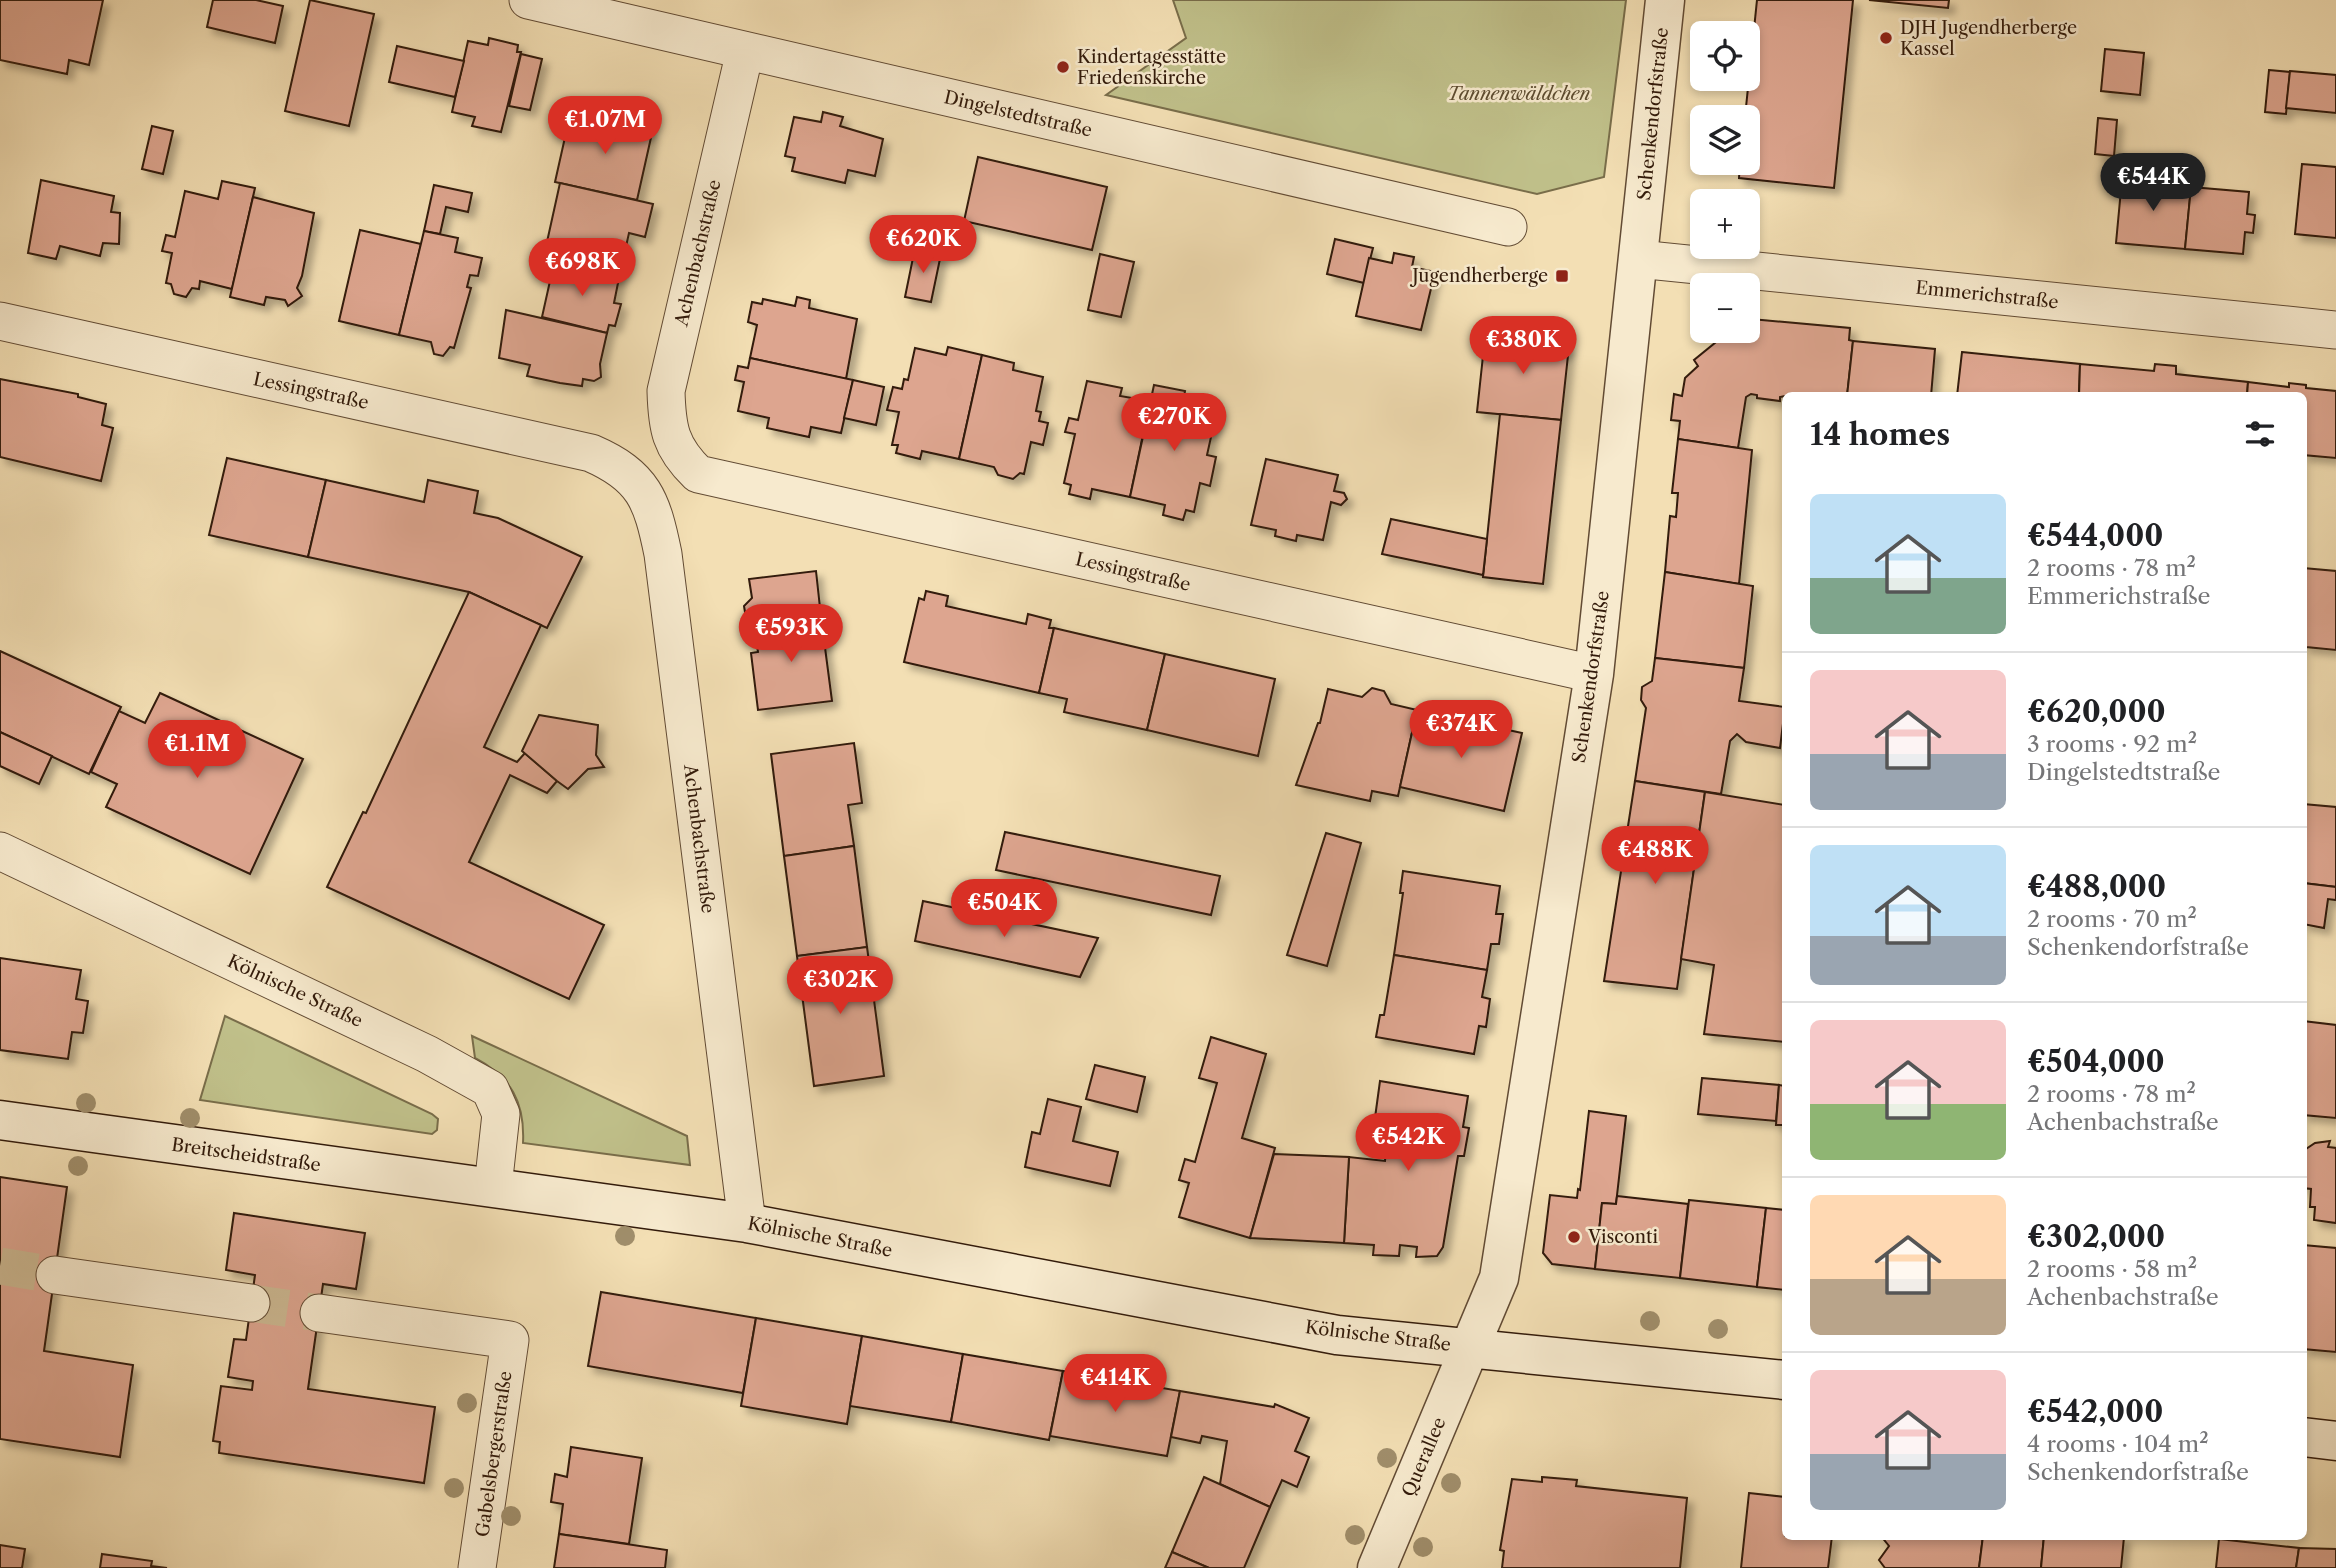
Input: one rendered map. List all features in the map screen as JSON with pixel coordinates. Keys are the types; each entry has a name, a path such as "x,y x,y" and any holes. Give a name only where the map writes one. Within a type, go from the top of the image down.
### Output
{"main road":[{"name":"Schenkendorfstraße","path":"1472,1347 1499,1278 1594,674 1665,0"},
{"name":"Breitscheidstraße","path":"0,1120 493,1188"},
{"name":"Kölnische Straße","path":"493,1188 747,1223 1337,1335 1782,1381"},
{"name":"Querallee","path":"1377,1568 1472,1347"},
{"path":"2307,1437 2336,1441"}],"street":[{"name":"Dingelstedtstraße","path":"528,0 1508,227"},
{"name":"Achenbachstraße","path":"679,456 667,424 666,391 745,51"},
{"name":"Emmerichstraße","path":"1638,259 2336,330"},
{"name":"Lessingstraße","path":"0,321 591,453 621,466"},
{"name":"Lessingstraße","path":"679,456 698,474 729,482 1594,674"},
{"name":"Achenbachstraße","path":"621,466 641,486 656,521 663,554 747,1223"},
{"name":"Kölnische Straße","path":"0,851 428,1054 490,1089 501,1114 493,1188"},
{"path":"55,1275 251,1303"},
{"name":"Gabelsbergerstraße","path":"319,1313 510,1340 477,1568"}],"green space":[{"name":"Tannenwäldchen","path":"1173,0 1626,0 1604,177 1537,194 1106,95 1186,38"},
{"path":"225,1016 432,1114 438,1119 437,1130 432,1134 200,1100"},
{"path":"472,1036 687,1136 690,1165 523,1143 521,1115 513,1092 507,1082 475,1058"}],"building":[{"path":"0,0 103,0 89,65 69,60 67,74 0,60"},
{"path":"213,0 256,0 283,6 275,43 207,27"},
{"path":"310,0 374,14 349,126 285,111"},
{"path":"1757,0 1853,0 1834,188 1739,178 1739,175 1760,175 1760,105 1746,105 1748,91 1760,91 1760,21 1755,21"},
{"path":"1869,0 1949,0 1948,8"},
{"path":"489,38 518,45 517,52 521,52 501,132 472,126 475,117 452,112 468,41 488,45"},
{"path":"397,46 464,61 455,97 389,82"},
{"path":"2105,49 2144,53 2140,95 2101,91"},
{"path":"521,54 542,59 530,110 509,106"},
{"path":"2269,70 2290,72 2286,114 2265,112"},
{"path":"2290,71 2336,75 2336,113 2286,108"},
{"path":"823,112 843,117 840,126 883,139 875,176 848,170 845,183 792,171 795,158 785,156 794,117 821,122"},
{"path":"570,115 617,126 619,116 649,123 647,131 652,133 637,200 555,182"},
{"path":"2098,118 2117,120 2114,156 2095,154"},
{"path":"152,126 173,131 163,174 142,169"},
{"path":"978,157 1107,187 1092,250 964,221"},
{"path":"2302,164 2336,167 2336,238 2295,234"},
{"path":"2146,172 2167,175 2166,184 2191,187 2185,249 2116,243 2122,179 2145,182"},
{"path":"41,180 114,196 111,212 120,213 119,244 103,243 100,256 60,246 56,259 28,253"},
{"path":"222,181 255,188 232,289 200,281 199,289 192,288 186,297 174,294 171,284 166,283 172,253 162,251 166,235 175,237 185,191 218,199"},
{"path":"560,183 653,204 645,237 629,233 619,278 543,260"},
{"path":"434,185 472,193 468,212 446,207 440,234 424,231"},
{"path":"2191,187 2249,192 2247,214 2255,215 2253,233 2245,232 2243,254 2185,249"},
{"path":"253,197 314,213 302,276 297,288 302,296 288,306 285,300 266,297 264,305 230,297"},
{"path":"360,230 421,244 399,335 339,321"},
{"path":"424,231 458,238 455,252 482,258 478,276 470,275 467,287 471,288 454,348 450,347 443,356 434,354 431,342 399,335"},
{"path":"1335,239 1373,248 1364,283 1327,274"},
{"path":"915,248 941,254 931,302 905,297"},
{"path":"1394,253 1414,257 1412,267 1435,272 1421,330 1356,316 1369,258 1392,263"},
{"path":"1100,254 1134,262 1121,317 1088,310"},
{"path":"554,263 619,278 614,303 621,304 615,326 609,325 607,333 542,317"},
{"path":"797,297 810,300 809,308 857,319 846,379 750,358 757,325 748,322 752,302 762,304 763,299 795,306"},
{"path":"506,310 607,333 600,364 601,377 594,381 583,379 582,386 560,383 527,376 530,365 499,358"},
{"path":"1760,320 1850,328 1849,340 1853,341 1847,392 1782,392 1780,401 1757,398 1757,395 1751,394 1746,397 1738,448 1678,439 1680,421 1671,420 1674,394 1682,396 1685,378 1698,366 1694,360 1715,343 1760,343"},
{"path":"1513,326 1545,330 1543,344 1569,346 1561,420 1477,412 1485,337 1511,339"},
{"path":"1853,341 1935,349 1931,392 1847,392"},
{"path":"948,347 982,355 959,459 922,451 920,459 896,453 898,445 892,445 899,412 887,410 893,387 902,389 904,379 908,380 915,348 946,355"},
{"path":"1962,352 2080,364 2079,392 1957,392"},
{"path":"982,355 1014,363 1013,370 1043,377 1036,411 1041,412 1039,421 1048,423 1043,445 1031,442 1024,474 1020,473 1013,479 998,475 994,467 959,459"},
{"path":"750,358 853,380 841,433 811,427 809,437 767,428 769,418 738,411 744,382 735,380 738,366 748,368"},
{"path":"2080,364 2154,371 2155,364 2176,366 2176,374 2248,382 2247,392 2079,392"},
{"path":"0,379 78,394 78,397 106,404 102,425 113,428 101,481 0,457"},
{"path":"853,380 884,387 876,425 844,418"},
{"path":"1087,381 1122,388 1120,396 1150,401 1130,497 1092,489 1090,499 1069,494 1071,485 1064,483 1075,434 1065,432 1069,418 1078,420"},
{"path":"2248,382 2289,387 2289,383 2336,391 2336,458 2307,455 2307,392 2247,392"},
{"path":"1154,385 1185,391 1183,403 1217,410 1207,455 1216,457 1210,486 1200,483 1194,512 1186,510 1183,520 1163,515 1165,505 1130,497"},
{"path":"1500,414 1561,420 1543,584 1483,577"},
{"path":"1678,439 1752,450 1739,584 1665,572 1670,516 1676,517 1678,493 1672,493"},
{"path":"227,458 326,480 308,557 209,535"},
{"path":"1266,459 1338,475 1334,491 1344,493 1347,499 1341,505 1331,502 1323,540 1297,535 1296,541 1275,536 1276,530 1251,525"},
{"path":"326,480 424,502 428,480 478,491 474,513 498,518 582,557 547,628 469,592 308,557"},
{"path":"1391,519 1487,539 1483,575 1382,554"},
{"path":"2307,568 2336,571 2336,650 2307,647"},
{"path":"816,571 821,617 754,625 746,618 744,606 752,598 749,579"},
{"path":"1665,572 1753,586 1744,668 1655,658"},
{"path":"926,591 948,596 946,606 1026,624 1028,614 1051,620 1049,628 1054,628 1039,693 904,662 919,598 924,600"},
{"path":"469,592 541,625 484,747 517,762 525,753 557,781 547,793 510,775 469,862 604,925 569,999 327,887 363,812 366,813"},
{"path":"821,617 832,701 758,710 751,653 758,652 754,625"},
{"path":"1054,628 1165,654 1147,730 1064,712 1067,699 1039,693"},
{"path":"0,651 121,707 89,774 0,732"},
{"path":"1165,654 1275,679 1258,756 1147,730"},
{"path":"1655,658 1744,668 1739,701 1782,707 1780,748 1746,742 1737,734 1730,741 1721,794 1635,781 1646,708 1641,700 1642,687 1652,681"},
{"path":"1372,688 1384,691 1391,704 1417,710 1398,796 1372,791 1370,801 1296,785 1320,723 1328,689 1362,697"},
{"path":"160,693 303,759 250,874 106,807 117,784 91,772 119,711 145,723"},
{"path":"1417,710 1522,733 1504,811 1400,787"},
{"path":"539,715 598,725 596,755 604,767 588,769 568,789 557,781 522,751"},
{"path":"0,732 52,756 39,784 0,766"},
{"path":"854,743 862,803 848,805 854,846 784,856 771,754"},
{"path":"1635,781 1705,792 1677,989 1604,981"},
{"path":"1705,792 1782,805 1782,1042 1704,1034 1714,965 1681,959"},
{"path":"2307,804 2336,807 2336,887 2307,883"},
{"path":"1005,832 1220,876 1211,915 996,870"},
{"path":"1326,833 1361,843 1327,966 1287,955"},
{"path":"854,846 867,947 797,956 784,856"},
{"path":"1403,871 1500,886 1496,914 1503,914 1499,944 1491,944 1487,970 1394,955 1403,893 1400,893"},
{"path":"2307,883 2336,887 2336,900 2328,899 2324,928 2307,925"},
{"path":"923,901 1098,938 1080,977 915,941"},
{"path":"867,947 884,1076 814,1086 797,956"},
{"path":"1394,955 1487,970 1482,997 1490,999 1486,1027 1479,1026 1474,1054 1376,1037 1380,1015 1384,1015"},
{"path":"0,958 81,970 76,999 88,1001 83,1033 72,1032 68,1059 0,1050"},
{"path":"2307,1021 2336,1025 2336,1118 2307,1115"},
{"path":"1211,1037 1266,1054 1242,1138 1275,1148 1250,1238 1179,1217 1189,1183 1179,1180 1185,1159 1195,1162 1217,1083 1199,1078"},
{"path":"1095,1065 1145,1077 1137,1112 1086,1099"},
{"path":"1702,1078 1779,1085 1776,1121 1698,1114"},
{"path":"1380,1081 1468,1096 1463,1127 1469,1128 1464,1156 1458,1156 1443,1247 1437,1256 1416,1257 1417,1247 1400,1245 1399,1256 1373,1255 1374,1245 1344,1243 1349,1157 1385,1161 1388,1127 1374,1125"},
{"path":"1779,1085 1782,1086 1782,1125 1776,1125"},
{"path":"1048,1099 1081,1107 1073,1141 1118,1152 1110,1186 1025,1167 1032,1132 1040,1134"},
{"path":"1589,1111 1626,1116 1616,1204 1602,1203 1595,1269 1552,1264 1543,1253 1550,1195 1577,1198 1578,1189 1580,1190"},
{"path":"2330,1141 2328,1147 2336,1148 2336,1223 2314,1220 2315,1207 2310,1207 2307,1148 2315,1143"},
{"path":"1274,1154 1349,1157 1344,1243 1250,1238"},
{"path":"0,1177 67,1187 44,1351 133,1365 120,1457 0,1439"},
{"path":"1617,1196 1688,1204 1680,1278 1595,1269 1602,1203 1616,1204"},
{"path":"1689,1200 1766,1208 1757,1287 1680,1278"},
{"path":"1766,1208 1782,1210 1782,1290 1757,1287"},
{"path":"234,1213 365,1233 356,1289 323,1284 308,1389 435,1407 424,1483 219,1453 220,1442 213,1441 221,1386 252,1390 253,1381 228,1377 234,1339 246,1340 255,1275 226,1270"},
{"path":"2307,1245 2336,1248 2336,1352 2307,1349"},
{"path":"601,1292 756,1318 743,1393 588,1366"},
{"path":"756,1318 862,1336 847,1424 741,1406"},
{"path":"862,1336 963,1354 951,1422 850,1406"},
{"path":"963,1354 1063,1371 1049,1440 951,1422"},
{"path":"1063,1371 1180,1391 1167,1456 1050,1436"},
{"path":"1180,1391 1274,1407 1275,1404 1309,1418 1295,1451 1309,1457 1297,1487 1282,1480 1270,1507 1220,1484 1227,1441 1202,1436 1200,1443 1171,1437"},
{"path":"571,1447 642,1458 629,1544 559,1534 563,1504 551,1502 555,1474 567,1477"},
{"path":"1204,1477 1270,1507 1244,1568 1209,1568 1172,1552"},
{"path":"1542,1477 1577,1480 1576,1486 1687,1498 1680,1568 1502,1568 1504,1551 1500,1550 1512,1479 1542,1482"},
{"path":"1749,1493 1782,1497 1782,1540 1832,1540 1828,1568 1741,1568"},
{"path":"559,1534 667,1550 665,1568 554,1568"},
{"path":"1884,1540 1982,1540 1979,1568 1885,1568 1879,1560 1889,1546"},
{"path":"1982,1540 2044,1540 2041,1568 1979,1568"},
{"path":"2044,1540 2124,1540 2121,1568 2041,1568"},
{"path":"2219,1540 2299,1548 2296,1568 2216,1568"},
{"path":"0,1545 25,1549 22,1568 0,1568"},
{"path":"2299,1548 2336,1549 2336,1568 2296,1568"},
{"path":"1172,1552 1209,1568 1165,1568"},
{"path":"102,1554 152,1561 151,1566 167,1568 100,1568"}],"tunnel":[{"path":"0,1266 55,1275"},
{"path":"251,1303 319,1313"}],"place":[{"name":"DJH Jugendherberge Kassel","path":"1886,38"},
{"name":"Kindertagesstätte Friedenskirche","path":"1063,67"},
{"name":"Jugendherberge","path":"1562,276"},
{"name":"Visconti","path":"1574,1237"}]}
